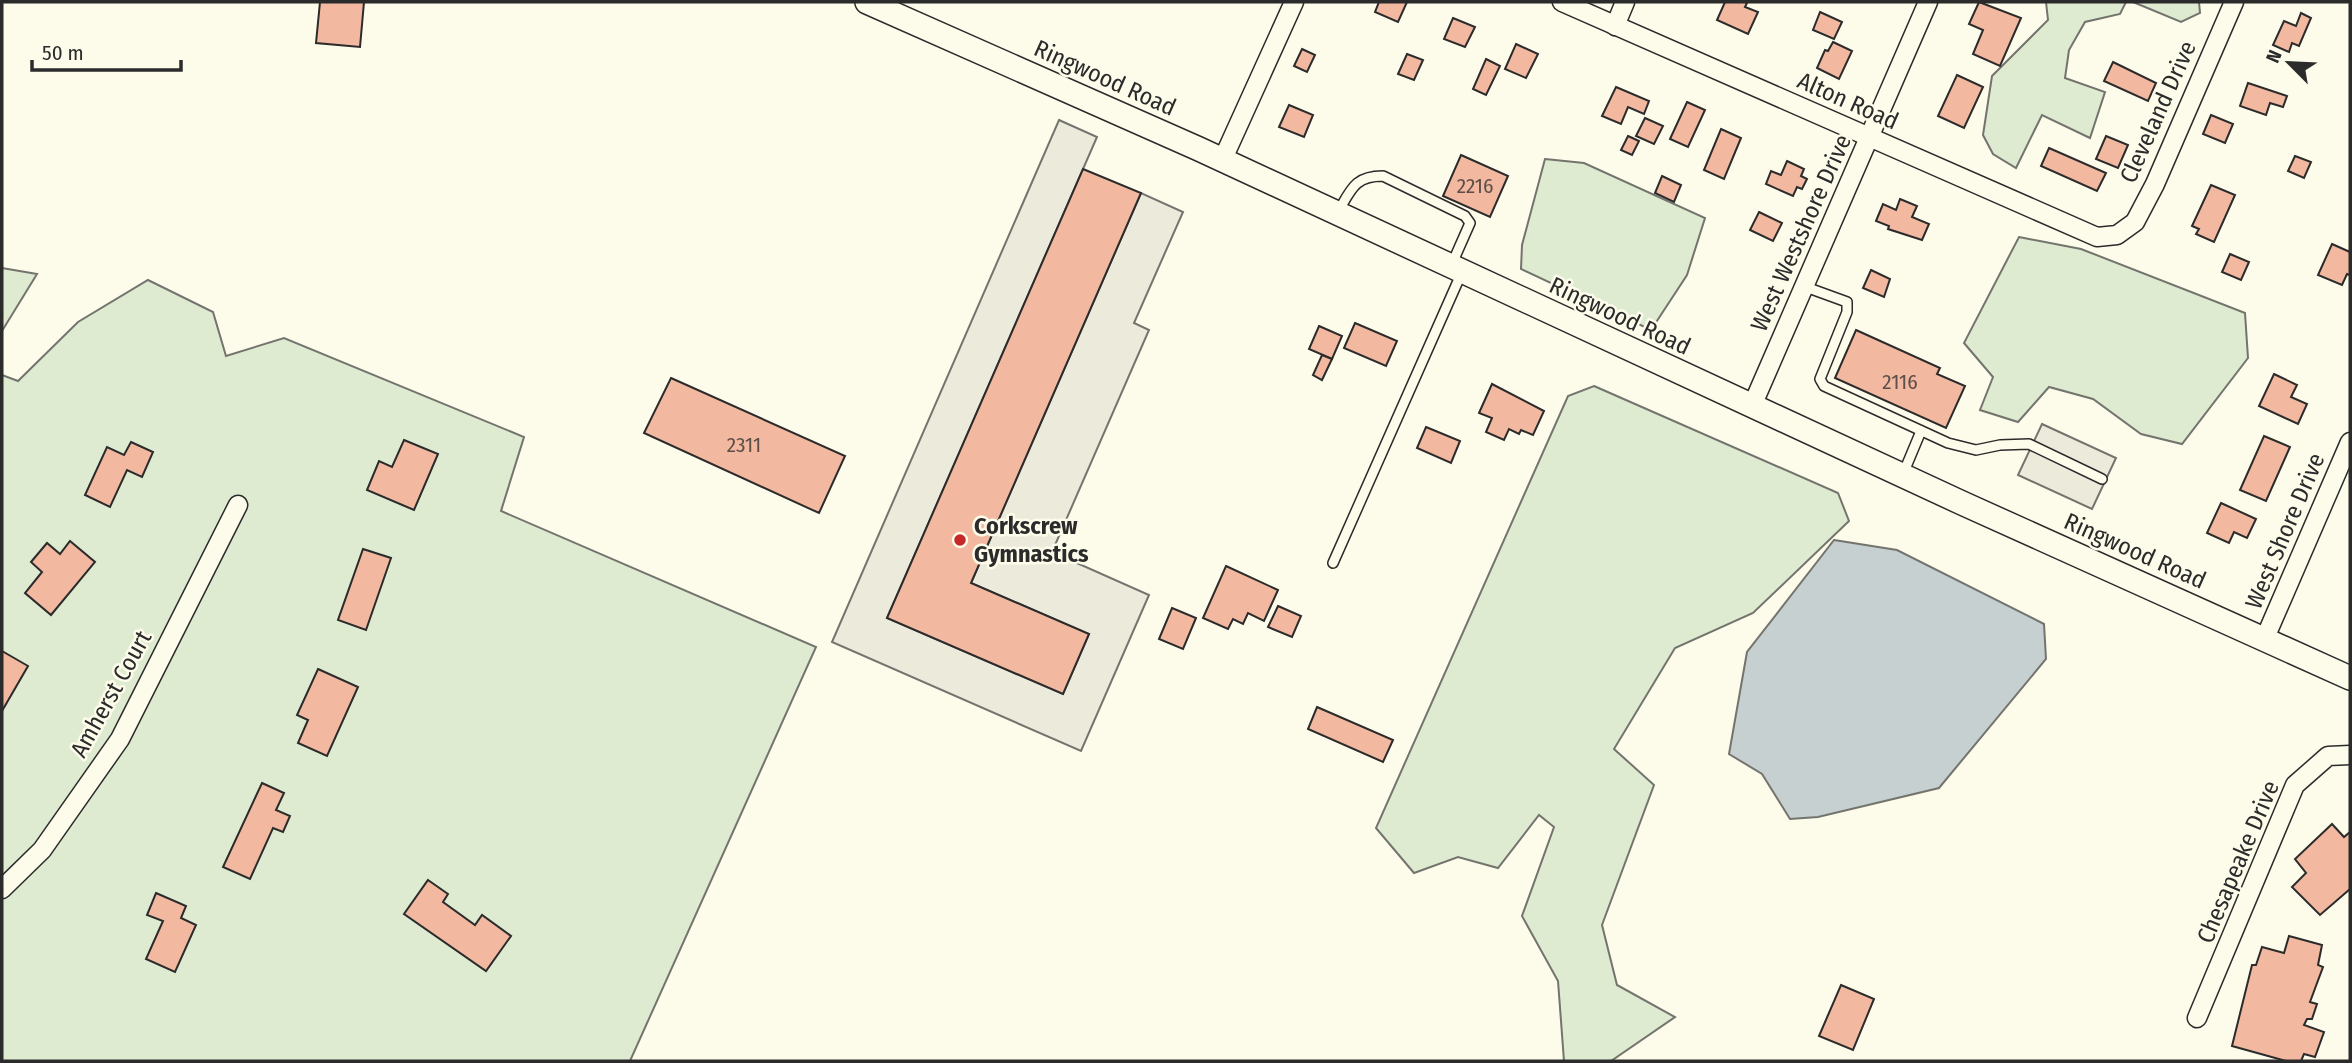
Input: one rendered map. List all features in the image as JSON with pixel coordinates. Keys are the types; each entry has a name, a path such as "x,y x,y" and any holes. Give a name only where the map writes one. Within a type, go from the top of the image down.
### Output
{"street":[{"name":"Ringwood Road","path":"867,2 1222,161 2350,678"},
{"path":"1222,161 1294,2"},
{"name":"Alton Road","path":"1562,2 2097,237 2117,235"},
{"path":"1615,26 1625,2"},
{"name":"West Westshore Drive","path":"1752,406 1928,2"},
{"name":"Cleveland Drive","path":"2117,235 2135,222 2155,184 2234,2"},
{"name":"West Shore Drive","path":"2265,638 2350,442"},
{"name":"Amherst Court","path":"2,889 42,850 120,739 238,505"},
{"name":"Chesapeake Drive","path":"2197,1018 2295,785 2328,756 2350,755"}],"lane":[{"path":"1333,563 1456,269 1469,223 1465,216 1383,176 1370,176 1357,181 1337,214"},
{"path":"1804,286 1847,302 1847,312 1820,379 1824,386 1948,443 1976,450 2000,445 2029,444 2102,480"},
{"path":"1903,475 1921,430"}],"green space":[{"path":"2046,2 2126,2 2120,14 2085,22 2069,50 2065,78 2105,92 2090,138 2042,115 2016,168 1993,154 1983,135 1992,76 2048,20"},
{"path":"2133,2 2199,2 2200,13 2181,22"},
{"path":"1545,159 1584,163 1705,218 1687,275 1651,330 1521,269 1522,245"},
{"path":"2019,237 2081,249 2245,313 2248,358 2182,444 2141,434 2093,399 2049,387 2018,422 1980,410 1993,377 1964,343"},
{"path":"2,268 37,274 2,331"},
{"path":"148,280 213,312 226,356 284,338 524,437 501,511 816,647 630,1061 2,1061 2,375 18,381 78,322"},
{"path":"1594,386 1838,493 1849,521 1753,613 1675,648 1614,749 1654,785 1602,925 1617,985 1675,1017 1611,1061 1564,1061 1558,981 1522,916 1554,827 1539,815 1498,868 1458,857 1414,873 1376,828 1568,396"}],"shaded area":[{"path":"1059,120 1097,137 887,618 1063,694 1089,634 971,583 1141,193 1183,212 1134,323 1149,330 1052,552 1149,595 1081,751 832,642"},
{"path":"2042,424 2116,458 2092,509 2018,475"},
{"path":"1834,540 1897,550 2044,624 2046,659 1939,788 1818,817 1790,819 1762,774 1729,754 1747,652"}],"building":[{"path":"320,2 364,2 360,47 316,43"},
{"path":"1379,2 1407,2 1398,22 1375,12"},
{"path":"1725,2 1745,2 1745,7 1758,12 1748,34 1717,20"},
{"path":"1979,2 2021,18 2000,66 1973,54 1983,30 1969,24"},
{"path":"1820,12 1842,22 1834,39 1813,30"},
{"path":"2301,13 2311,18 2299,46 2292,43 2289,52 2273,45 2284,21 2296,26"},
{"path":"1453,18 1475,27 1465,47 1444,39"},
{"path":"1833,42 1852,51 1839,79 1817,68 1825,50 1828,51"},
{"path":"1516,44 1538,54 1526,78 1505,69"},
{"path":"1302,49 1315,55 1307,72 1294,66"},
{"path":"1407,54 1423,60 1414,80 1398,74"},
{"path":"1486,59 1500,66 1486,95 1473,89"},
{"path":"2113,62 2156,83 2148,101 2104,81"},
{"path":"1957,75 1983,87 1964,128 1938,116"},
{"path":"2248,83 2287,96 2283,107 2270,103 2266,115 2240,106"},
{"path":"1616,87 1649,101 1644,114 1628,107 1621,124 1602,116"},
{"path":"1687,102 1705,110 1688,147 1670,139"},
{"path":"1289,105 1313,115 1304,137 1279,127"},
{"path":"2211,115 2233,124 2225,143 2203,134"},
{"path":"1645,118 1663,126 1654,144 1636,136"},
{"path":"1721,129 1741,138 1724,179 1704,170"},
{"path":"1628,136 1639,141 1632,155 1621,150"},
{"path":"2106,136 2128,145 2118,168 2096,159"},
{"path":"2049,148 2106,173 2097,191 2041,166"},
{"path":"1461,155 1508,176 1490,217 1443,196"},
{"path":"2295,156 2311,162 2304,178 2288,171"},
{"path":"1787,161 1804,169 1801,176 1807,179 1802,189 1797,187 1793,196 1766,184 1771,171 1781,175"},
{"path":"1083,169 1141,193 971,583 1089,634 1063,694 887,618"},
{"path":"1662,176 1681,185 1674,202 1655,193"},
{"path":"2211,185 2235,195 2214,242 2196,234 2199,229 2192,226"},
{"path":"1900,199 1917,206 1912,217 1929,224 1922,240 1888,229 1889,226 1876,221 1883,204 1896,210"},
{"path":"1759,212 1782,223 1773,241 1750,230"},
{"path":"2332,244 2350,252 2350,275 2347,274 2342,285 2318,275"},
{"path":"2230,254 2249,262 2241,280 2222,272"},
{"path":"1871,270 1890,279 1884,297 1863,288"},
{"path":"1355,323 1397,341 1386,366 1344,348"},
{"path":"1319,326 1342,336 1332,359 1309,349"},
{"path":"1856,330 1940,368 1937,374 1965,386 1946,428 1835,378"},
{"path":"1322,355 1332,359 1322,380 1313,375"},
{"path":"2274,374 2297,385 2291,397 2307,404 2298,424 2259,406"},
{"path":"671,378 845,456 819,513 644,433"},
{"path":"1492,384 1544,411 1533,435 1521,430 1519,434 1509,429 1504,440 1486,432 1492,418 1479,413"},
{"path":"1426,427 1460,441 1451,463 1417,448"},
{"path":"2264,436 2290,447 2266,501 2240,490"},
{"path":"404,440 438,454 414,510 367,490 379,461 392,467"},
{"path":"131,442 153,452 142,477 127,470 110,507 85,495 107,447 124,455"},
{"path":"2221,503 2256,519 2247,538 2234,532 2229,543 2207,533"},
{"path":"70,541 95,562 51,615 25,593 42,572 31,562 47,543 60,554"},
{"path":"363,549 391,558 366,630 338,620"},
{"path":"1226,566 1278,590 1264,621 1248,613 1243,624 1233,619 1228,629 1203,618"},
{"path":"1278,606 1301,616 1292,637 1268,627"},
{"path":"1172,608 1196,618 1183,649 1159,639"},
{"path":"2,651 28,666 2,711"},
{"path":"318,669 358,687 327,756 298,743 308,720 297,715"},
{"path":"1317,707 1393,740 1383,762 1308,729"},
{"path":"262,783 284,793 276,810 290,816 283,832 273,828 250,879 223,867"},
{"path":"2332,824 2344,837 2350,832 2350,889 2320,915 2292,887 2306,873 2295,859"},
{"path":"428,880 448,894 443,902 475,925 482,915 511,936 486,971 404,914"},
{"path":"156,893 186,906 181,918 196,925 175,972 146,959 163,921 147,915"},
{"path":"2289,936 2322,945 2318,965 2323,967 2310,1002 2317,1004 2312,1019 2307,1019 2304,1025 2324,1032 2315,1057 2304,1054 2301,1061 2286,1061 2232,1046 2252,965 2256,965 2262,947 2284,953"},
{"path":"1841,985 1874,999 1853,1050 1819,1036"}],"place":[{"name":"Corkscrew Gymnastics","path":"960,540"}]}
